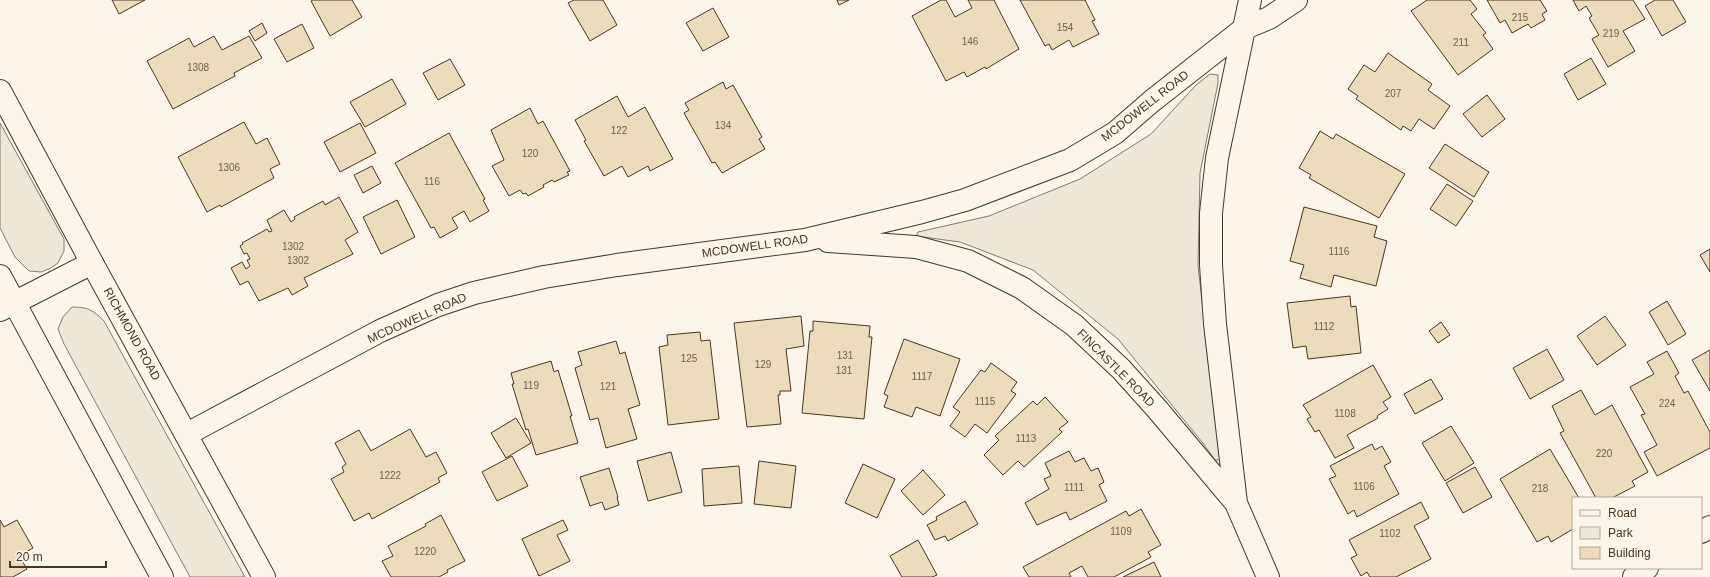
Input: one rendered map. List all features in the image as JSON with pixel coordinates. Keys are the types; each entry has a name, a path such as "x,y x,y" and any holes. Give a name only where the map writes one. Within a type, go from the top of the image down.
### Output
{"street":[{"name":"FINCASTLE ROAD","path":"1236,503 1215,324 1211,266 1211,213 1217,158 1250,0"},
{"name":"MCDOWELL ROAD","path":"187,434 380,332 438,305 474,293 544,278 617,265 805,240 922,212 965,200 1070,160 1114,133 1152,101 1245,28 1269,18 1296,0"},
{"name":"RICHMOND ROAD","path":"0,91 92,263 264,577"},
{"name":"FINCASTLE ROAD","path":"805,240 916,247 968,261 1022,288 1074,325 1121,368 1236,503 1268,577"},
{"path":"7,307 92,263"},
{"path":"0,276 7,307 162,577"},
{"path":"1634,577 1646,569"}],"green space":[{"path":"1210,74 1218,75 1218,83 1200,173 1198,266 1211,379 1225,460 1215,460 1118,339 1033,270 960,242 916,236 918,232 989,216 1080,179 1151,134 1196,85"},
{"path":"0,123 64,239 64,251 58,263 41,272 29,271 15,257 0,228"},
{"path":"72,307 90,310 104,321 245,577 190,577 64,344 58,329 63,317"}],"building":[{"path":"112,0 145,0 119,14"},
{"path":"352,0 362,17 330,36 311,1"},
{"path":"574,0 603,0 617,25 590,41 568,3"},
{"path":"837,0 849,0 839,5"},
{"path":"941,0 946,0 955,17 972,8 968,0 994,0 1019,49 986,69 985,67 967,77 964,72 946,81 912,16"},
{"path":"1020,0 1085,0 1095,20 1092,21 1099,34 1073,47 1069,40 1052,50 1049,44 1045,46"},
{"path":"1427,0 1470,0 1477,9 1471,14 1486,33 1483,35 1493,49 1458,75 1411,11"},
{"path":"1487,0 1540,0 1547,11 1542,14 1545,20 1531,28 1528,24 1512,33 1505,20 1500,23"},
{"path":"1573,0 1633,0 1645,19 1623,31 1635,51 1608,67 1592,39 1599,35 1589,18 1592,16 1586,6 1579,11"},
{"path":"1655,0 1673,0 1686,22 1662,36 1645,6"},
{"path":"713,8 729,37 703,51 686,23"},
{"path":"262,23 267,33 255,41 249,31"},
{"path":"302,24 314,48 287,62 274,39"},
{"path":"214,36 222,50 249,36 262,58 234,73 235,76 173,109 147,61 189,38 194,47"},
{"path":"1388,53 1432,84 1428,90 1450,106 1434,129 1419,119 1411,131 1403,126 1401,130 1356,99 1358,96 1348,89 1364,65 1375,72"},
{"path":"1591,58 1606,84 1578,100 1564,74"},
{"path":"450,59 465,85 438,100 423,73"},
{"path":"392,79 406,104 365,127 350,102"},
{"path":"723,82 726,89 733,85 762,137 759,139 765,149 722,173 715,162 712,163 684,113 689,110 685,103"},
{"path":"1487,95 1505,119 1482,137 1463,114"},
{"path":"617,96 628,117 645,107 673,159 650,171 648,166 628,177 622,166 604,176 584,141 586,140 575,120"},
{"path":"530,108 538,124 543,121 570,171 567,172 569,175 554,182 552,180 543,185 544,187 528,196 526,193 523,194 520,190 509,196 492,166 504,160 491,130"},
{"path":"244,122 256,144 267,138 280,164 270,169 274,178 221,207 220,205 207,212 178,157"},
{"path":"360,123 376,153 340,172 324,142"},
{"path":"1320,131 1333,139 1336,134 1405,174 1379,218 1309,178 1311,175 1299,168"},
{"path":"449,133 485,199 483,200 489,211 470,222 464,211 452,218 458,228 440,238 434,227 431,228 395,163"},
{"path":"1445,144 1489,172 1474,197 1429,168"},
{"path":"372,166 381,183 363,193 354,175"},
{"path":"1447,184 1473,201 1456,226 1430,209"},
{"path":"339,197 358,232 345,240 353,254 304,278 308,286 292,295 288,288 259,301 248,281 240,285 231,268 242,262 246,269 250,266 247,260 250,259 247,253 244,254 240,246 243,244 242,243 267,229 269,232 272,231 267,220 284,210 291,222 295,219 294,217 323,201 325,205"},
{"path":"397,200 415,237 381,254 363,217"},
{"path":"1304,207 1377,226 1374,237 1387,241 1376,286 1334,275 1331,287 1300,278 1304,265 1290,261"},
{"path":"1710,249 1710,272 1700,255"},
{"path":"1350,296 1351,307 1356,306 1361,353 1308,359 1306,346 1293,348 1287,303"},
{"path":"1667,301 1686,334 1668,345 1649,312"},
{"path":"801,316 804,346 786,349 791,391 780,391 780,395 778,395 781,424 747,427 734,323"},
{"path":"1605,316 1626,345 1597,365 1577,336"},
{"path":"813,321 870,326 869,337 872,337 864,419 802,413 810,331 813,331"},
{"path":"1441,322 1450,335 1438,343 1429,331"},
{"path":"700,332 701,341 710,340 719,419 668,425 659,347 668,345 667,335"},
{"path":"904,339 960,359 940,416 916,407 912,417 884,407 888,396 884,394"},
{"path":"616,341 620,354 625,352 640,405 628,409 637,439 606,448 598,418 590,420 575,368 582,365 578,352"},
{"path":"1547,349 1564,380 1530,399 1513,368"},
{"path":"1710,350 1710,391 1692,360"},
{"path":"1667,351 1679,373 1675,376 1684,393 1688,391 1710,432 1710,448 1657,476 1644,452 1657,445 1641,415 1645,414 1630,387 1654,374 1647,362"},
{"path":"551,361 554,372 558,370 572,416 570,416 578,443 536,455 528,429 526,430 512,384 514,384 511,373"},
{"path":"991,363 1017,382 1011,391 1016,394 987,433 975,424 965,437 950,426 960,412 953,407 981,370 985,372"},
{"path":"1373,365 1391,397 1383,402 1388,409 1377,416 1378,418 1347,435 1354,448 1335,458 1319,430 1315,432 1307,419 1311,417 1303,405"},
{"path":"1431,379 1443,399 1415,414 1404,394"},
{"path":"1581,390 1595,415 1612,405 1648,472 1632,481 1635,486 1614,497 1595,497 1560,433 1564,431 1552,406"},
{"path":"1045,397 1068,422 1059,429 1062,432 1024,467 1018,461 1003,475 984,455 999,440 995,436 1033,401 1037,405"},
{"path":"516,418 531,443 506,458 491,433"},
{"path":"1451,426 1474,463 1445,481 1422,443"},
{"path":"410,429 426,457 436,452 447,473 438,478 440,482 372,519 369,513 354,521 331,479 344,472 342,467 346,464 335,443 359,430 371,451"},
{"path":"1372,444 1375,450 1382,446 1391,462 1384,466 1399,494 1357,517 1354,510 1348,514 1329,479 1336,476 1330,466"},
{"path":"1550,449 1578,497 1572,497 1572,530 1551,542 1548,536 1537,542 1500,479"},
{"path":"1069,451 1075,462 1084,458 1091,471 1098,468 1104,482 1099,485 1107,501 1070,520 1066,512 1037,525 1025,503 1049,489 1044,479 1051,476 1045,463"},
{"path":"671,452 682,492 648,501 637,461"},
{"path":"512,456 528,486 497,501 482,472"},
{"path":"759,461 796,466 791,508 754,504"},
{"path":"863,464 895,479 877,518 845,503"},
{"path":"739,466 742,503 704,506 702,469"},
{"path":"1475,467 1492,497 1463,513 1446,483"},
{"path":"609,468 619,505 605,510 602,502 590,506 580,477"},
{"path":"923,470 945,495 923,515 901,491"},
{"path":"965,501 978,524 948,541 945,536 935,540 927,525 937,520 936,517"},
{"path":"1421,502 1429,518 1414,526 1431,559 1396,577 1370,577 1367,572 1361,576 1351,558 1357,555 1349,540"},
{"path":"1141,509 1161,545 1148,552 1151,557 1114,577 1088,577 1082,566 1069,573 1071,577 1029,577 1023,567 1126,511 1129,516"},
{"path":"441,515 465,561 447,570 448,572 439,577 391,577 382,561 393,556 388,546 426,526 425,524"},
{"path":"0,520 4,527 17,520 33,548 19,556 27,569 13,577 0,577"},
{"path":"563,520 568,530 557,535 570,561 539,576 522,539"},
{"path":"918,540 937,575 932,577 902,577 890,556"},
{"path":"1154,562 1161,577 1123,577"}]}
